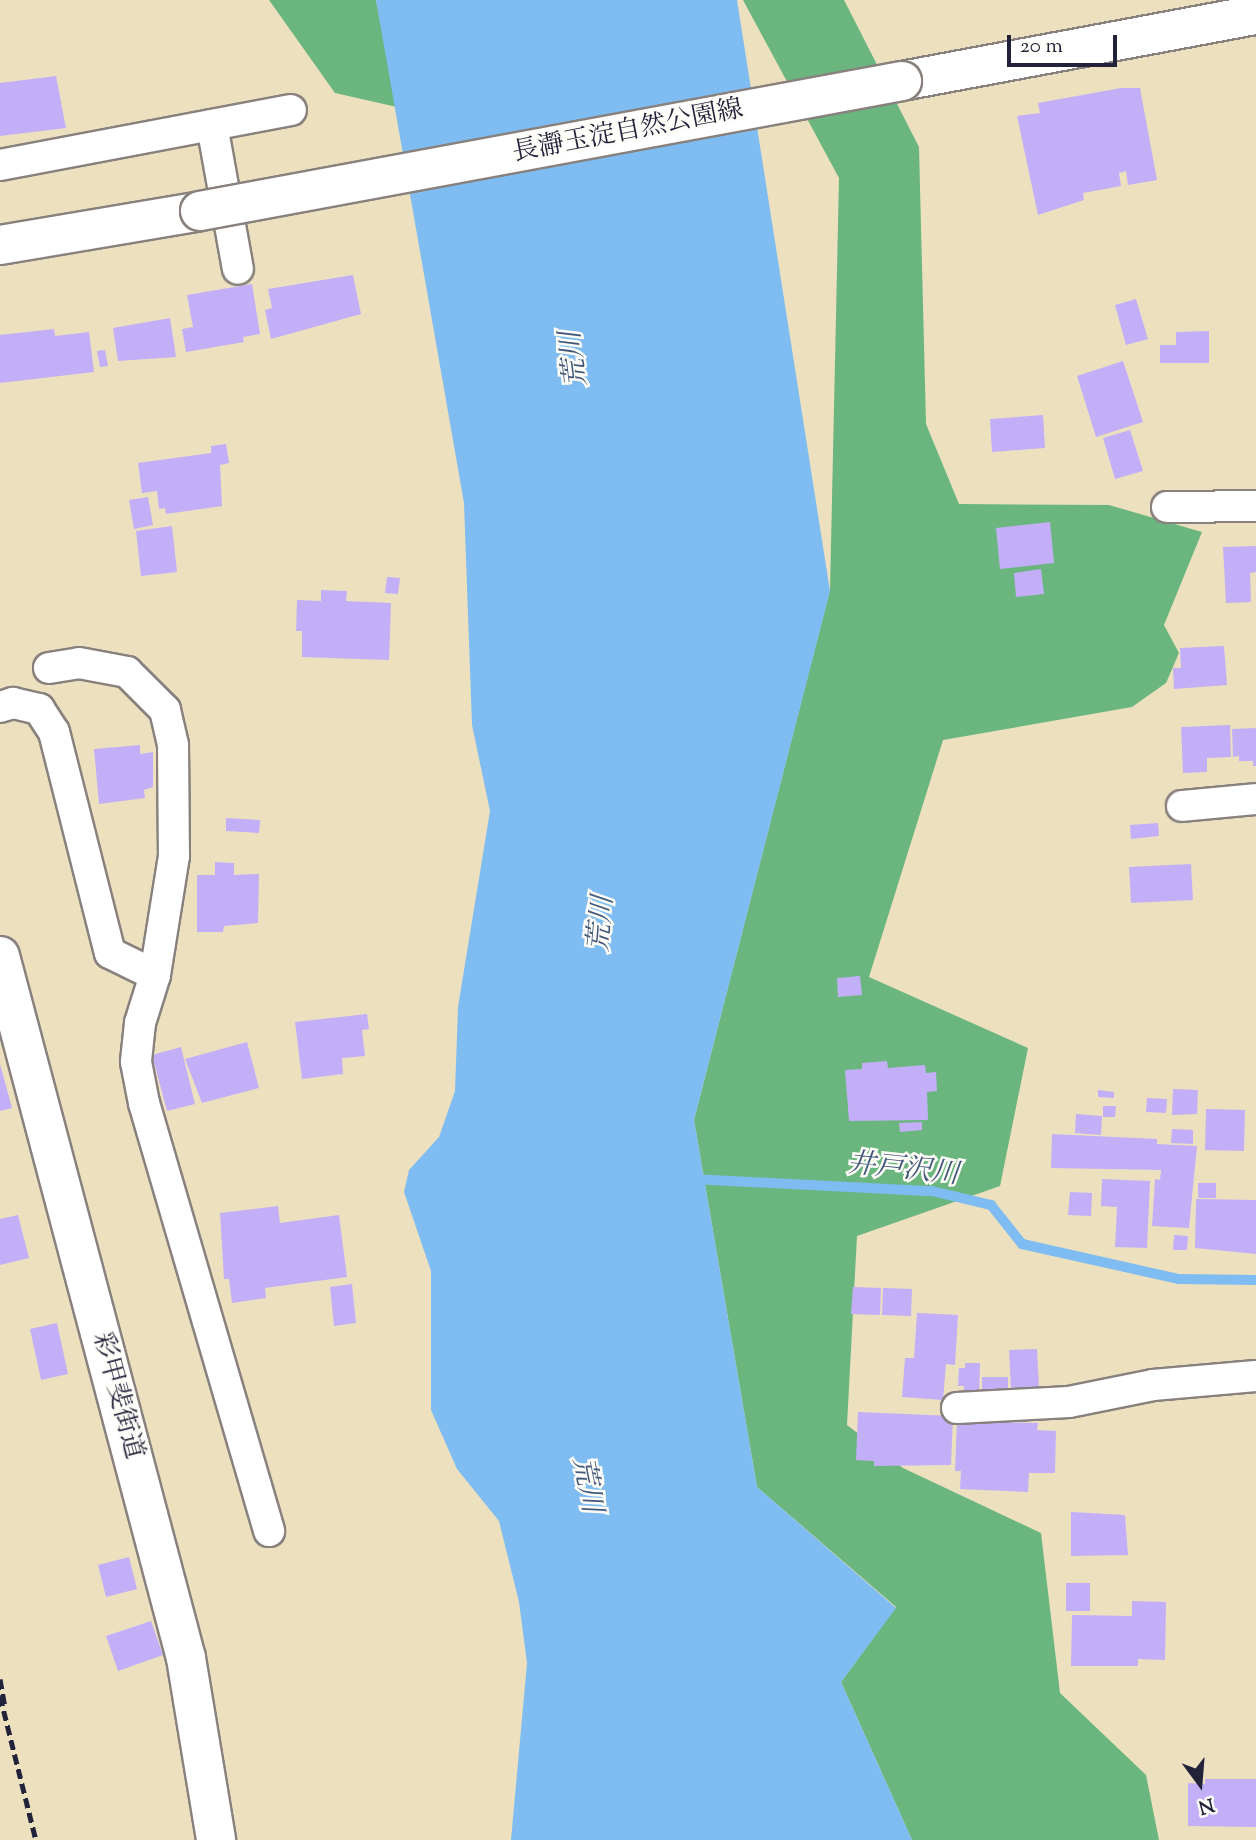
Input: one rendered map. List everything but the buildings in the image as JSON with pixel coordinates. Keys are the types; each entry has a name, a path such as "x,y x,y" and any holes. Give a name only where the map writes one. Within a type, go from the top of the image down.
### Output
{"main road":[{"name":"長瀞玉淀自然公園線","path":"0,245 200,211 1256,15"},
{"name":"彩甲斐街道","path":"0,956 186,1658 216,1840"}],"street":[{"path":"0,165 290,110"},
{"path":"212,125 238,269"},
{"path":"1167,507 1256,506"},
{"path":"50,668 79,663 127,672 165,710 173,745 174,856 155,975 140,1023 136,1062 144,1103 269,1531"},
{"path":"0,707 13,703 39,709 54,732 110,953 155,975"},
{"path":"1182,806 1256,799"},
{"path":"957,1408 1069,1402 1153,1385 1256,1377"}],"green space":[{"path":"269,0 376,0 397,107 335,93"},
{"path":"743,0 844,0 919,147 926,424 959,504 1109,505 1202,532 1164,625 1179,653 1166,683 1132,707 943,740 869,977 1028,1048 1000,1186 857,1236 847,1425 903,1468 1041,1533 1060,1693 1146,1775 1159,1840 912,1840 841,1682 896,1607 757,1487 694,1120 830,590 839,178"}],"water":[{"name":"荒川","path":"376,0 737,0 830,591 694,1120 757,1487 896,1608 841,1682 912,1840 511,1840 527,1663 519,1602 499,1521 457,1469 431,1410 431,1271 404,1192 409,1170 439,1137 455,1091 458,1007 490,811 472,725 464,503"}],"waterway":[{"name":"井戸沢川","path":"692,1179 932,1191 991,1205 1022,1244 1179,1279 1256,1280"}],"railway":[{"path":"0,1679 5,1706"},
{"path":"0,1696 36,1840"}]}
